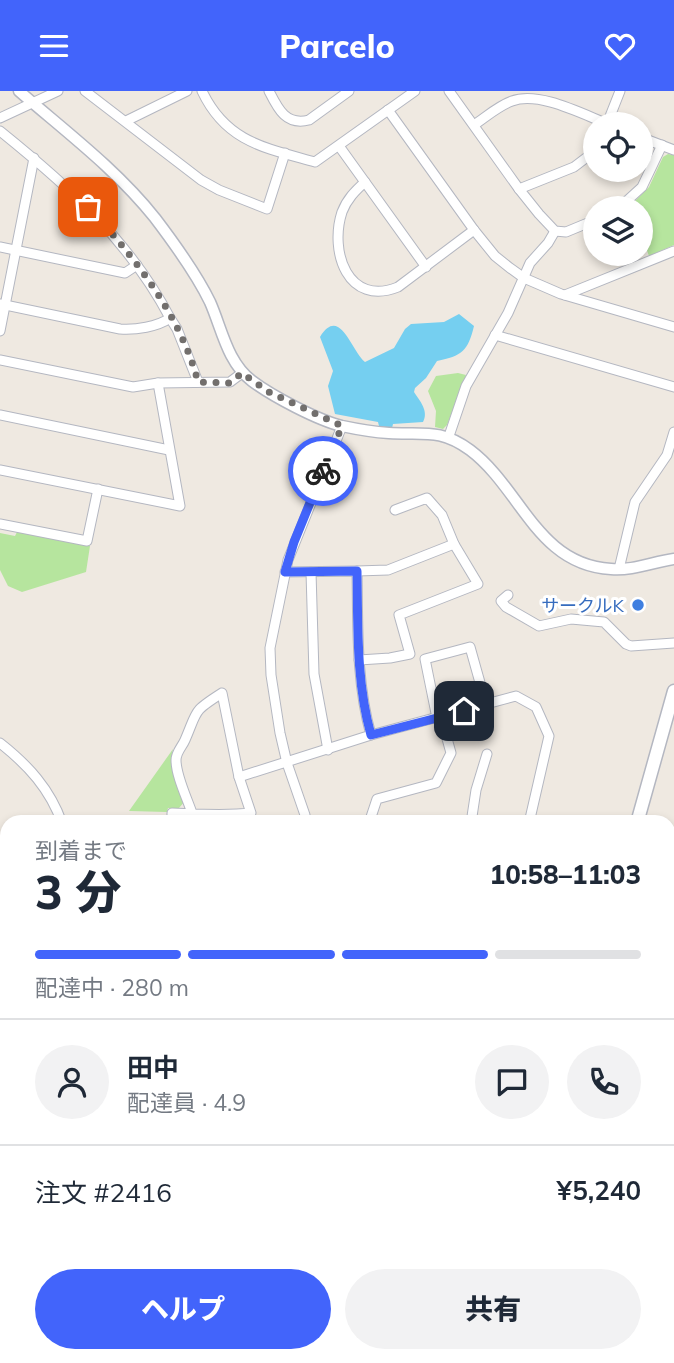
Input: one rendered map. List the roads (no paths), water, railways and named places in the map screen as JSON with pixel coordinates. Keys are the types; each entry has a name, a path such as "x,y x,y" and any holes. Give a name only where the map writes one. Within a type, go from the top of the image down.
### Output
{"main road":[{"path":"639,815 674,691"}],"street":[{"path":"19,91 97,158 154,217 210,302 225,341 242,373 269,392 342,426 389,433 429,432 449,436 475,455 502,483 545,540 572,558 608,569 674,559"},
{"path":"0,118 58,91"},
{"path":"85,91 201,180 267,209 285,153"},
{"path":"126,121 187,91"},
{"path":"202,91 216,116 233,132 255,144 315,162 415,91"},
{"path":"269,91 283,115 295,121 309,120 335,95 349,91"},
{"path":"449,91 519,189 555,231 566,232 583,225"},
{"path":"612,112 620,91"},
{"path":"474,125 515,99 531,97 583,115"},
{"path":"388,110 495,256 524,278 565,295 674,327"},
{"path":"0,131 88,207 121,242 157,293 182,340 198,382"},
{"path":"653,142 674,150"},
{"path":"632,196 642,187 662,145"},
{"path":"339,146 426,267"},
{"path":"0,331 34,158"},
{"path":"519,189 574,167 583,160"},
{"path":"365,181 346,203 339,228 339,251 350,279 365,288 374,291 393,289 474,230"},
{"path":"449,436 466,386 495,335 530,263 555,231"},
{"path":"0,247 125,273 137,265"},
{"path":"565,295 674,251"},
{"path":"3,305 120,329 163,323 170,318"},
{"path":"495,335 674,387"},
{"path":"0,360 134,387 158,383 230,383 242,373"},
{"path":"0,470 180,506 158,383"},
{"path":"0,415 169,450"},
{"path":"305,815 287,763 275,706 270,647 294,542 342,426"},
{"path":"619,569 635,502 667,455 674,432"},
{"path":"0,524 87,541 98,489"},
{"path":"359,660 410,654 399,615 478,584 454,544 442,515 428,498 395,510"},
{"path":"285,572 388,570 454,544"},
{"path":"357,571 359,660 363,706 371,735"},
{"path":"311,572 314,674 328,750"},
{"path":"508,595 501,601 506,607 539,626 571,619 604,622 625,644 631,646 674,643"},
{"path":"372,815 377,799 436,783 451,753 439,718 425,659 470,647 486,704"},
{"path":"172,815 251,813 239,777 222,694 201,706 193,715 177,752 176,762 192,814"},
{"path":"239,777 371,735 516,696 536,707 549,736 531,815"},
{"path":"0,743 48,790 59,815"},
{"path":"472,815 476,790 487,754"}],"water":[{"path":"459,314 474,326 472,334 463,351 437,361 426,378 415,388 414,392 424,410 423,422 393,424 392,428 379,426 378,422 335,414 328,386 333,371 320,337 327,328 334,326 345,333 365,362 394,348 411,324 444,322"}],"place":[{"name":"サークルK","path":"638,605"}]}
